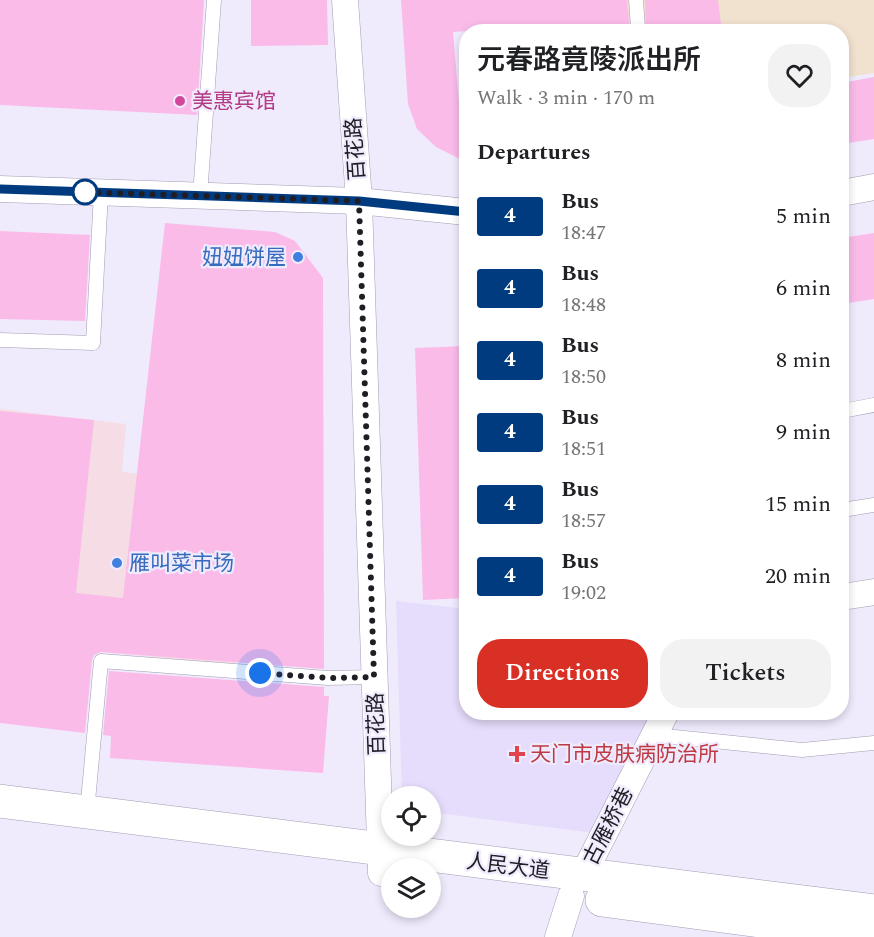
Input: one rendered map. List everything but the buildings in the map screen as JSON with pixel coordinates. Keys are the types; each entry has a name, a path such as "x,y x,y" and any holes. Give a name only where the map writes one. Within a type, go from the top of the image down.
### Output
{"main road":[{"name":"人民大道","path":"0,801 87,812 381,865"},
{"name":"人民大道","path":"0,823 381,866"},
{"name":"人民大道","path":"441,872 577,886 874,911"},
{"name":"人民大道","path":"441,880 577,886 874,936"}],"street":[{"name":"百花路","path":"345,0 359,201 374,677 384,858"},
{"path":"849,192 874,188"},
{"path":"0,189 359,201 459,211"},
{"path":"849,596 874,592"},
{"name":"古雁桥巷","path":"558,937 577,886 662,720"}],"lane":[{"path":"201,196 214,0"},
{"path":"636,0 638,24"},
{"path":"0,340 93,343 101,193"},
{"path":"849,410 874,405"},
{"path":"849,509 874,505"},
{"path":"87,812 101,661 328,678 374,677"},
{"path":"655,735 802,750 874,743"}],"shaded area":[{"path":"517,0 874,0 874,73 849,77 849,24 519,24"},
{"name":"雁叫菜市场","path":"0,409 126,424 122,472 234,484 235,665 0,642"},
{"name":"天门市皮肤病防治所","path":"396,601 459,608 459,720 651,720 594,833 441,813 441,786 402,786"}],"bus line":[{"name":"4","path":"0,189 359,201 459,211"}],"place":[{"name":"美惠宾馆","path":"180,101"},
{"name":"妞妞饼屋","path":"298,257"},
{"name":"雁叫菜市场","path":"117,563"},
{"name":"天门市皮肤病防治所","path":"517,754"}],"route":[{"path":"85,192 81,192 359,201 374,677 328,678 260,673"}]}
